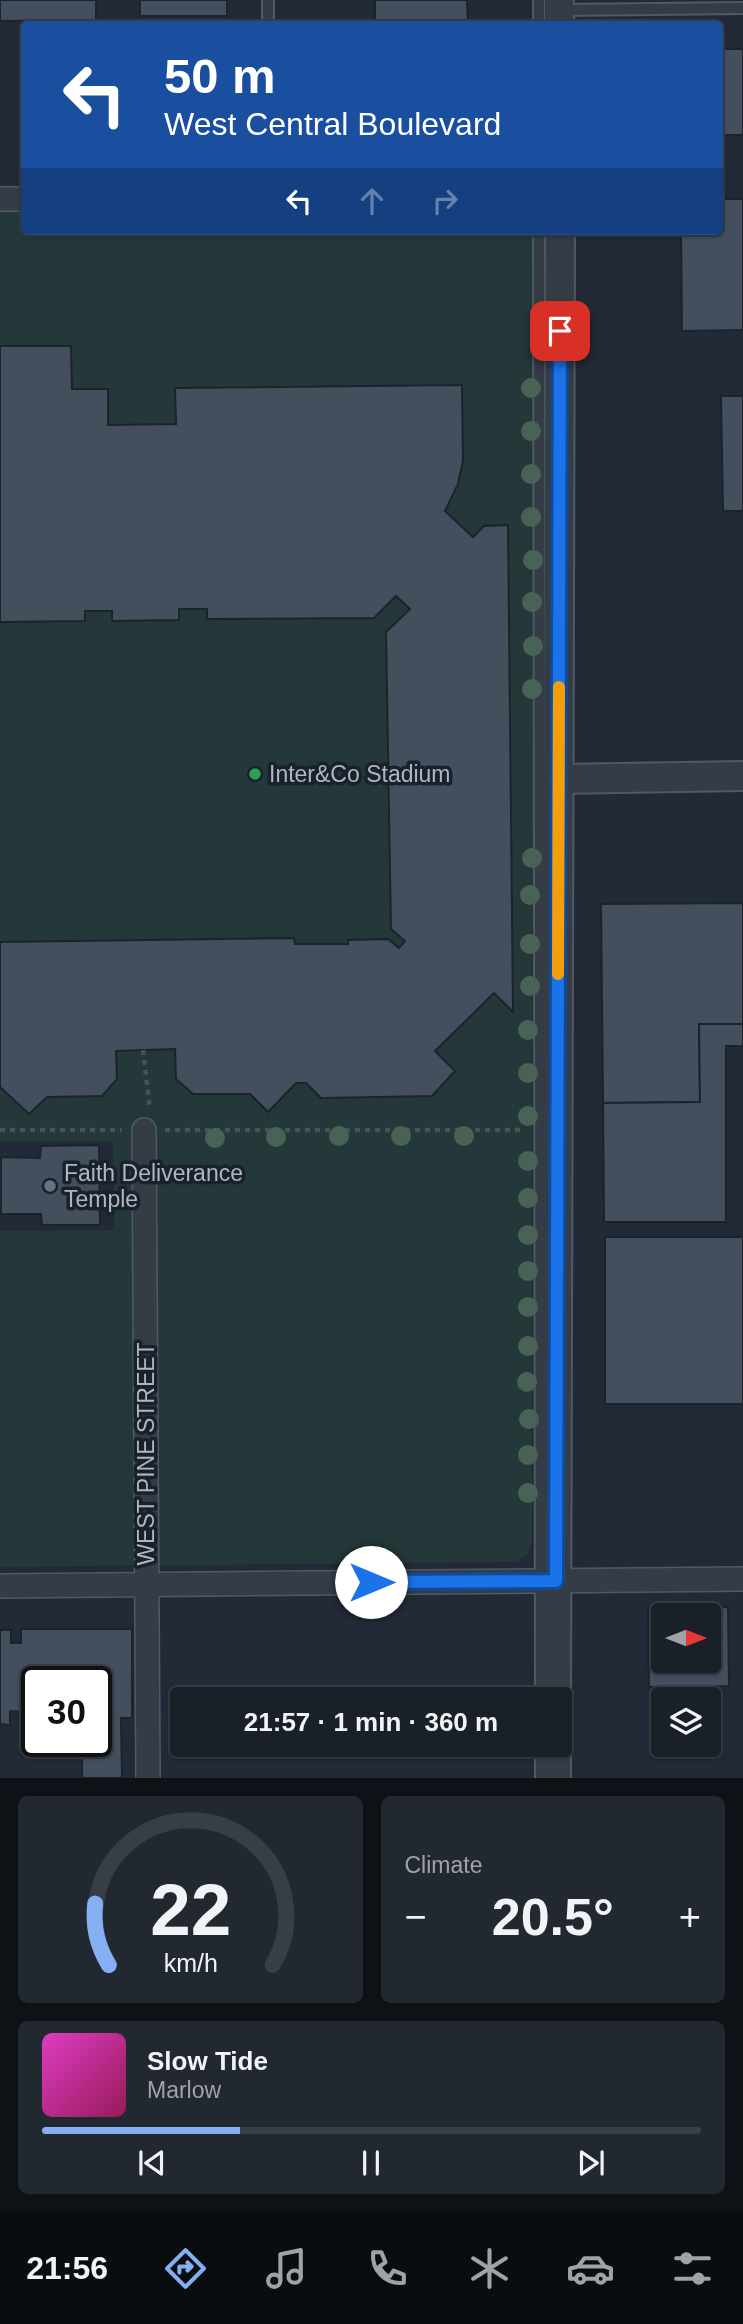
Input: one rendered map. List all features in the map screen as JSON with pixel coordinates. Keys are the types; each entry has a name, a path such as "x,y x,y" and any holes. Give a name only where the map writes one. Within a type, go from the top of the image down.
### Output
{"street":[{"path":"0,199 21,199"},
{"path":"555,1687 548,1581 558,779 560,235"},
{"path":"558,779 743,776"},
{"name":"WEST PINE STREET","path":"148,1130 149,1778"},
{"path":"0,1586 743,1579"},
{"path":"556,1757 556,1778"}],"lane":[{"path":"268,0 268,21"},
{"path":"551,12 743,8"},
{"path":"539,235 548,1581 542,1687"},
{"path":"541,1757 541,1778"}],"path":[{"path":"144,1050 148,1130"},
{"path":"0,1130 520,1130"}],"shaded area":[{"path":"0,212 21,212 21,235 533,235 532,1541 528,1554 517,1562 0,1567 0,1231 114,1230 113,1141 0,1142"}],"building":[{"path":"0,0 96,0 96,20 0,21"},
{"path":"140,0 227,0 227,16 140,16"},
{"path":"375,0 467,0 468,21 375,21"},
{"path":"723,49 743,49 743,135 723,135"},
{"path":"723,199 743,199 743,330 682,331 681,235 723,235"},
{"name":"Inter&Co Stadium","path":"0,346 71,346 72,389 108,389 108,425 176,424 175,388 462,385 463,461 458,484 445,511 473,537 484,526 508,525 513,1012 494,993 435,1051 455,1071 432,1096 321,1098 306,1083 296,1083 268,1112 250,1094 193,1094 176,1079 175,1049 116,1051 117,1079 102,1096 47,1097 29,1114 0,1087 0,942 294,938 295,944 348,944 348,940 388,939 399,948 405,941 391,929 386,632 410,609 396,596 374,618 207,619 207,609 179,609 179,620 112,621 112,611 85,611 85,621 0,622"},
{"path":"721,396 743,396 743,511 723,511"},
{"path":"743,903 743,1024 699,1024 700,1102 603,1103 601,904"},
{"path":"699,1024 743,1024 743,1046 726,1046 726,1222 604,1222 603,1103 700,1102"},
{"name":"Faith Deliverance Temple","path":"99,1145 100,1225 42,1225 41,1214 1,1214 1,1157 40,1158 41,1146"},
{"path":"605,1237 743,1237 743,1404 605,1404"},
{"path":"721,1607 728,1607 729,1686 649,1687 648,1608 651,1608 651,1673 721,1673"},
{"path":"21,1629 132,1629 132,1718 121,1718 122,1778 82,1778 82,1757 112,1757 112,1666 21,1666 21,1712 10,1711 10,1725 0,1724 0,1630 11,1630 11,1643 21,1643"}],"slow traffic":[{"path":"558,974 559,687"}],"place":[{"name":"Inter&Co Stadium","path":"255,774"},
{"name":"Faith Deliverance Temple","path":"50,1186"}],"route":[{"path":"371,1582 556,1581 560,331"}]}
